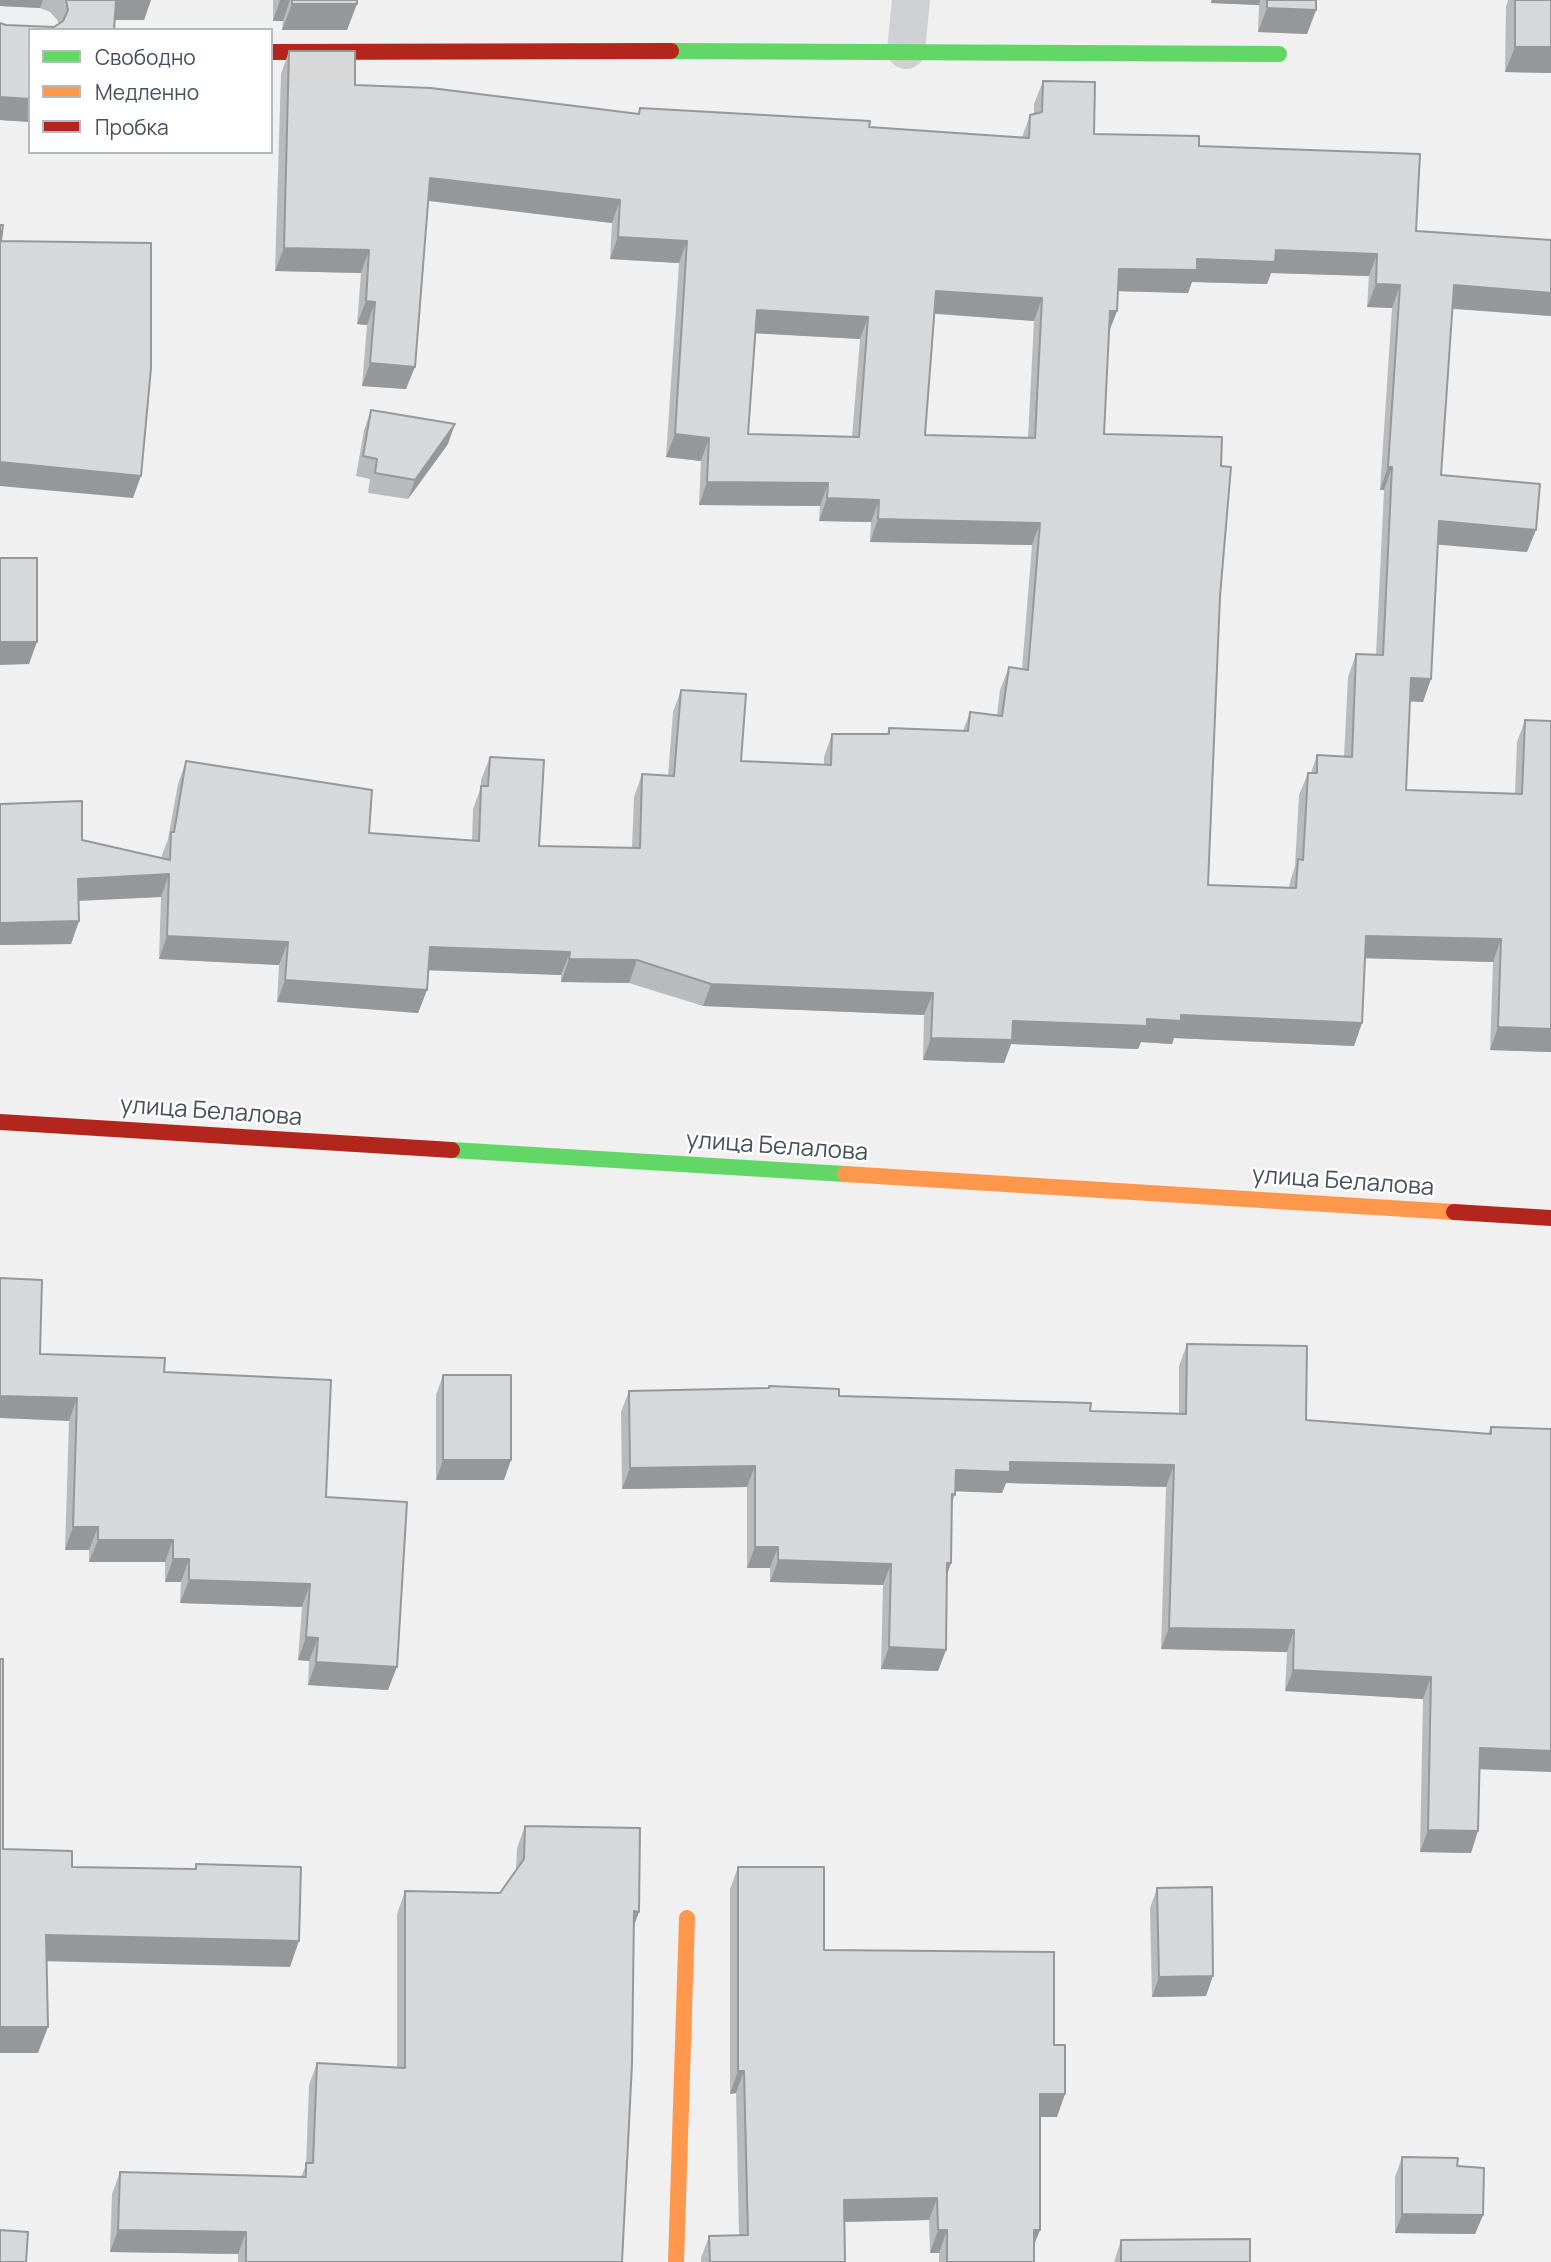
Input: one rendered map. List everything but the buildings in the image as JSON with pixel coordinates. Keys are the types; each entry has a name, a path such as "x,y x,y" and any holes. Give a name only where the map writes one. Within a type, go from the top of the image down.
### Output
{"street":[{"path":"906,50 911,0"},
{"path":"273,52 906,50 1279,54"},
{"name":"улица Белалова","path":"0,1122 1551,1218"},
{"path":"676,2262 680,2212 687,1918"}],"traffic: fast":[{"path":"671,51 1279,54"},
{"path":"452,1150 845,1174"}],"traffic: slow":[{"path":"845,1174 1454,1212"},
{"path":"676,2262 687,1918"}],"traffic: jam":[{"path":"273,52 671,51"},
{"path":"0,1122 452,1150"},
{"path":"1454,1212 1551,1218"}]}
